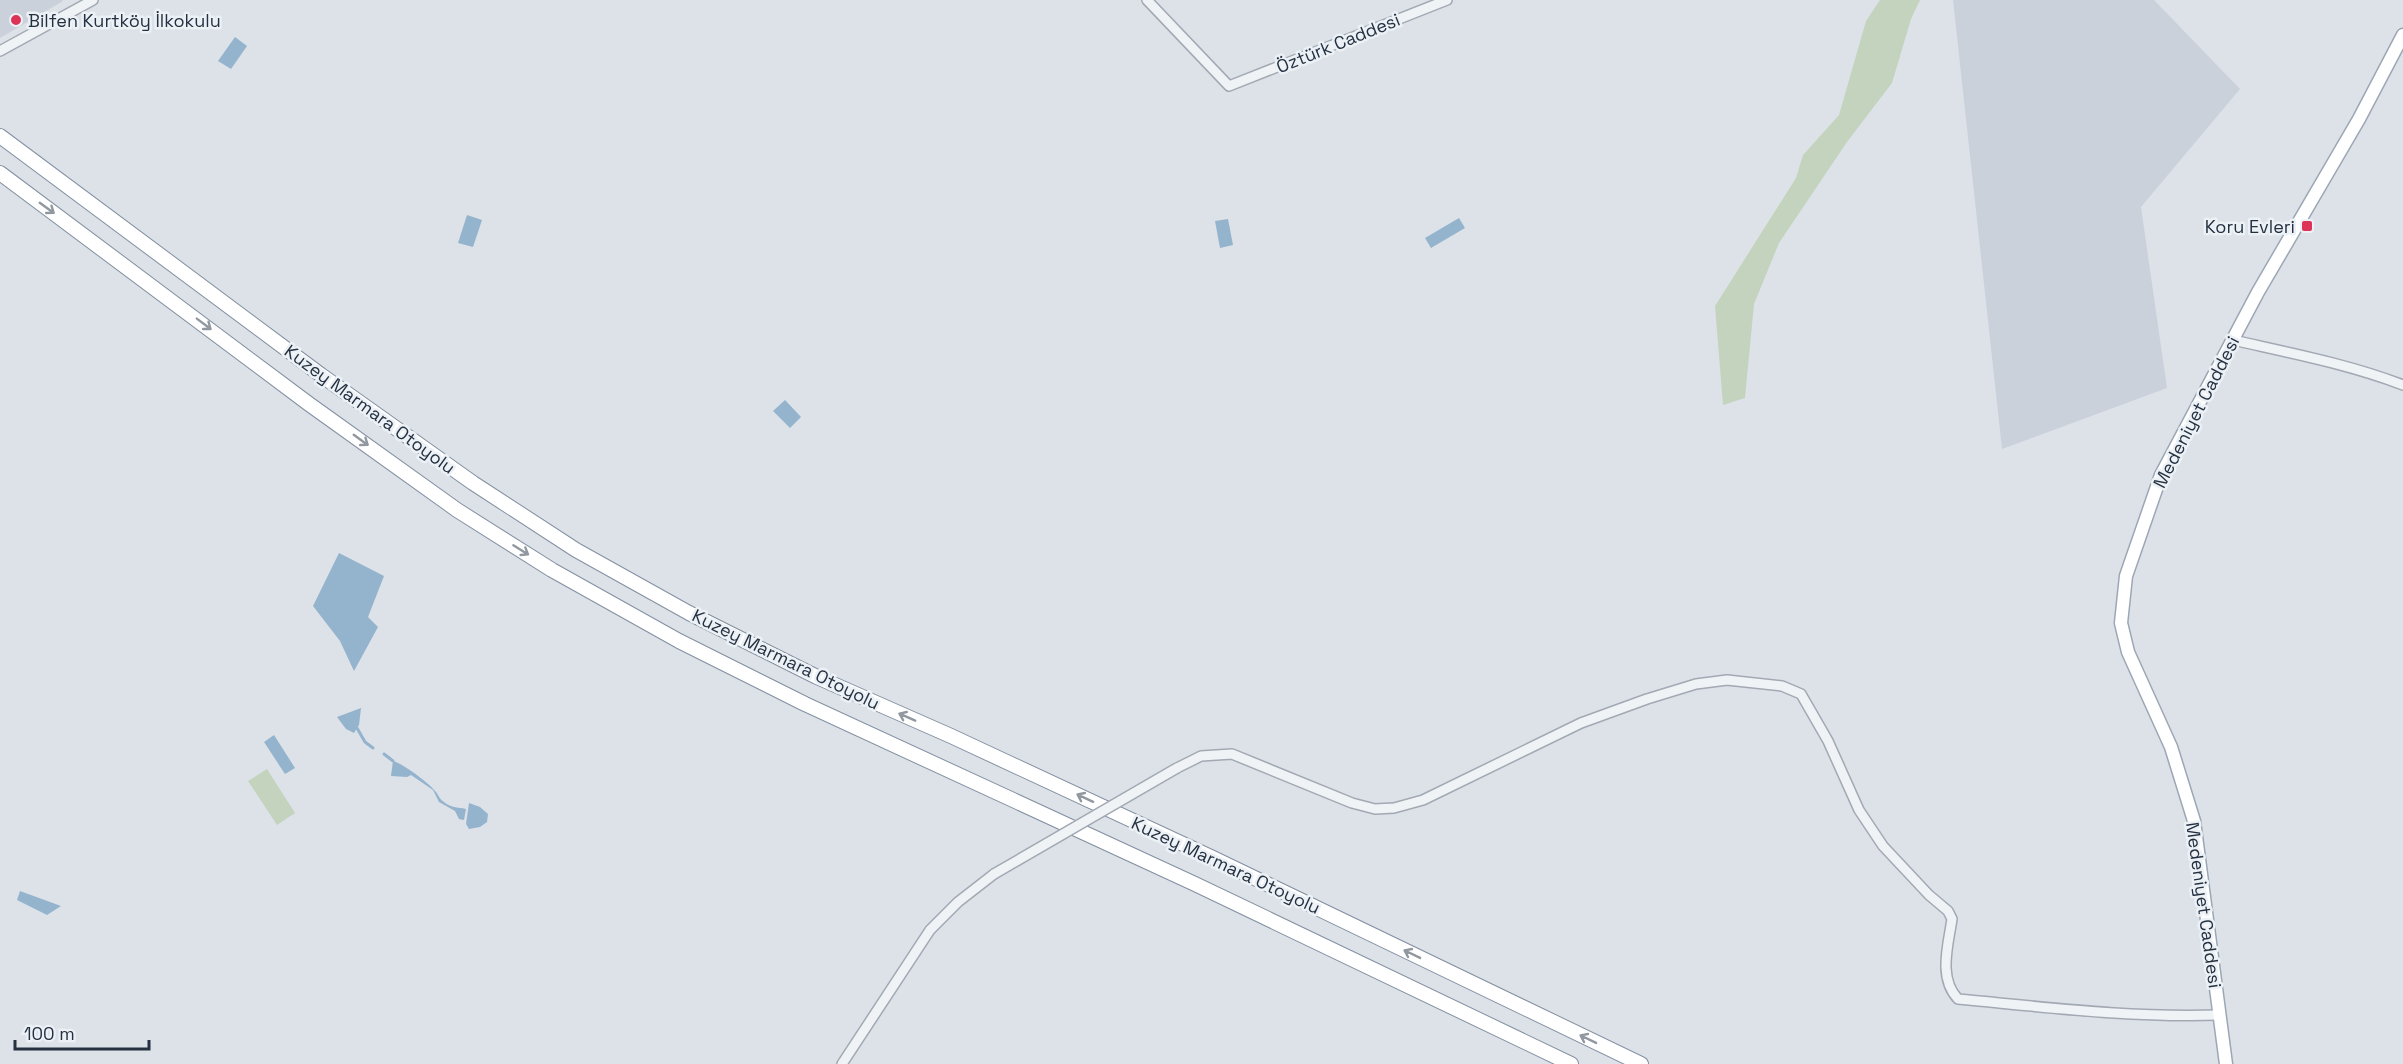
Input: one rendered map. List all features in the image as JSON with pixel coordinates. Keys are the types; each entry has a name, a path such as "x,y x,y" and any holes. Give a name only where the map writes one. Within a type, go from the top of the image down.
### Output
{"highway":[{"name":"Kuzey Marmara Otoyolu","path":"0,136 321,375 473,483 607,567 688,613 817,677 951,736 1213,858 1641,1064"},
{"name":"Kuzey Marmara Otoyolu","path":"0,173 429,490 552,570 679,641 805,704 1196,884 1571,1064"}],"main road":[{"name":"Medeniyet Caddesi","path":"2226,1064 2194,820 2171,747 2128,652 2121,623 2126,576 2162,475 2258,292 2359,119 2403,35"}],"street":[{"path":"0,51 93,0"},
{"name":"Öztürk Caddesi","path":"1147,0 1229,86 1447,0"},
{"path":"2233,340 2333,363 2403,386"},
{"path":"842,1064 930,930 958,902 994,874 1201,756 1232,754 1352,803 1375,809 1394,808 1423,800 1581,723 1696,684 1727,680 1782,686 1801,694 1828,741 1859,810 1883,846 1929,895 1948,911 1952,919 1946,977 1949,990 1958,999 2191,1016 2219,1015"}],"shaded area":[{"name":"Bilfen Kurtköy İlkokulu","path":"0,0 62,0 63,1 0,38"},
{"path":"1953,0 2154,0 2240,89 2141,207 2167,388 2002,449"}],"green space":[{"path":"1880,0 1920,0 1911,19 1892,83 1847,142 1779,243 1754,304 1745,398 1723,405 1715,306 1796,178 1803,155 1839,115 1866,21"},
{"path":"267,769 295,813 277,825 248,781"}],"water":[{"path":"235,37 247,46 231,69 218,61"},
{"path":"467,215 482,220 473,247 458,243"},
{"path":"1459,218 1465,228 1431,248 1425,238"},
{"path":"1228,219 1233,245 1220,248 1215,221"},
{"path":"785,400 801,417 790,428 773,411"},
{"path":"339,553 384,576 368,617 378,627 354,671 340,641 313,606"},
{"path":"361,708 359,725 354,733 346,729 337,717"},
{"path":"274,735 295,768 285,774 264,742"},
{"path":"393,761 403,765 432,787 441,800 447,804 466,809 464,820 459,819 455,811 439,802 433,790 411,775 391,776"},
{"path":"469,803 480,807 488,814 487,822 480,827 469,829 466,824"},
{"path":"20,891 61,906 47,915 17,900"}],"waterway":[{"path":"357,728 365,742 373,748"},
{"path":"384,754 393,761"}],"place":[{"name":"Bilfen Kurtköy İlkokulu","path":"16,20"},
{"name":"Koru Evleri","path":"2307,226"}]}
